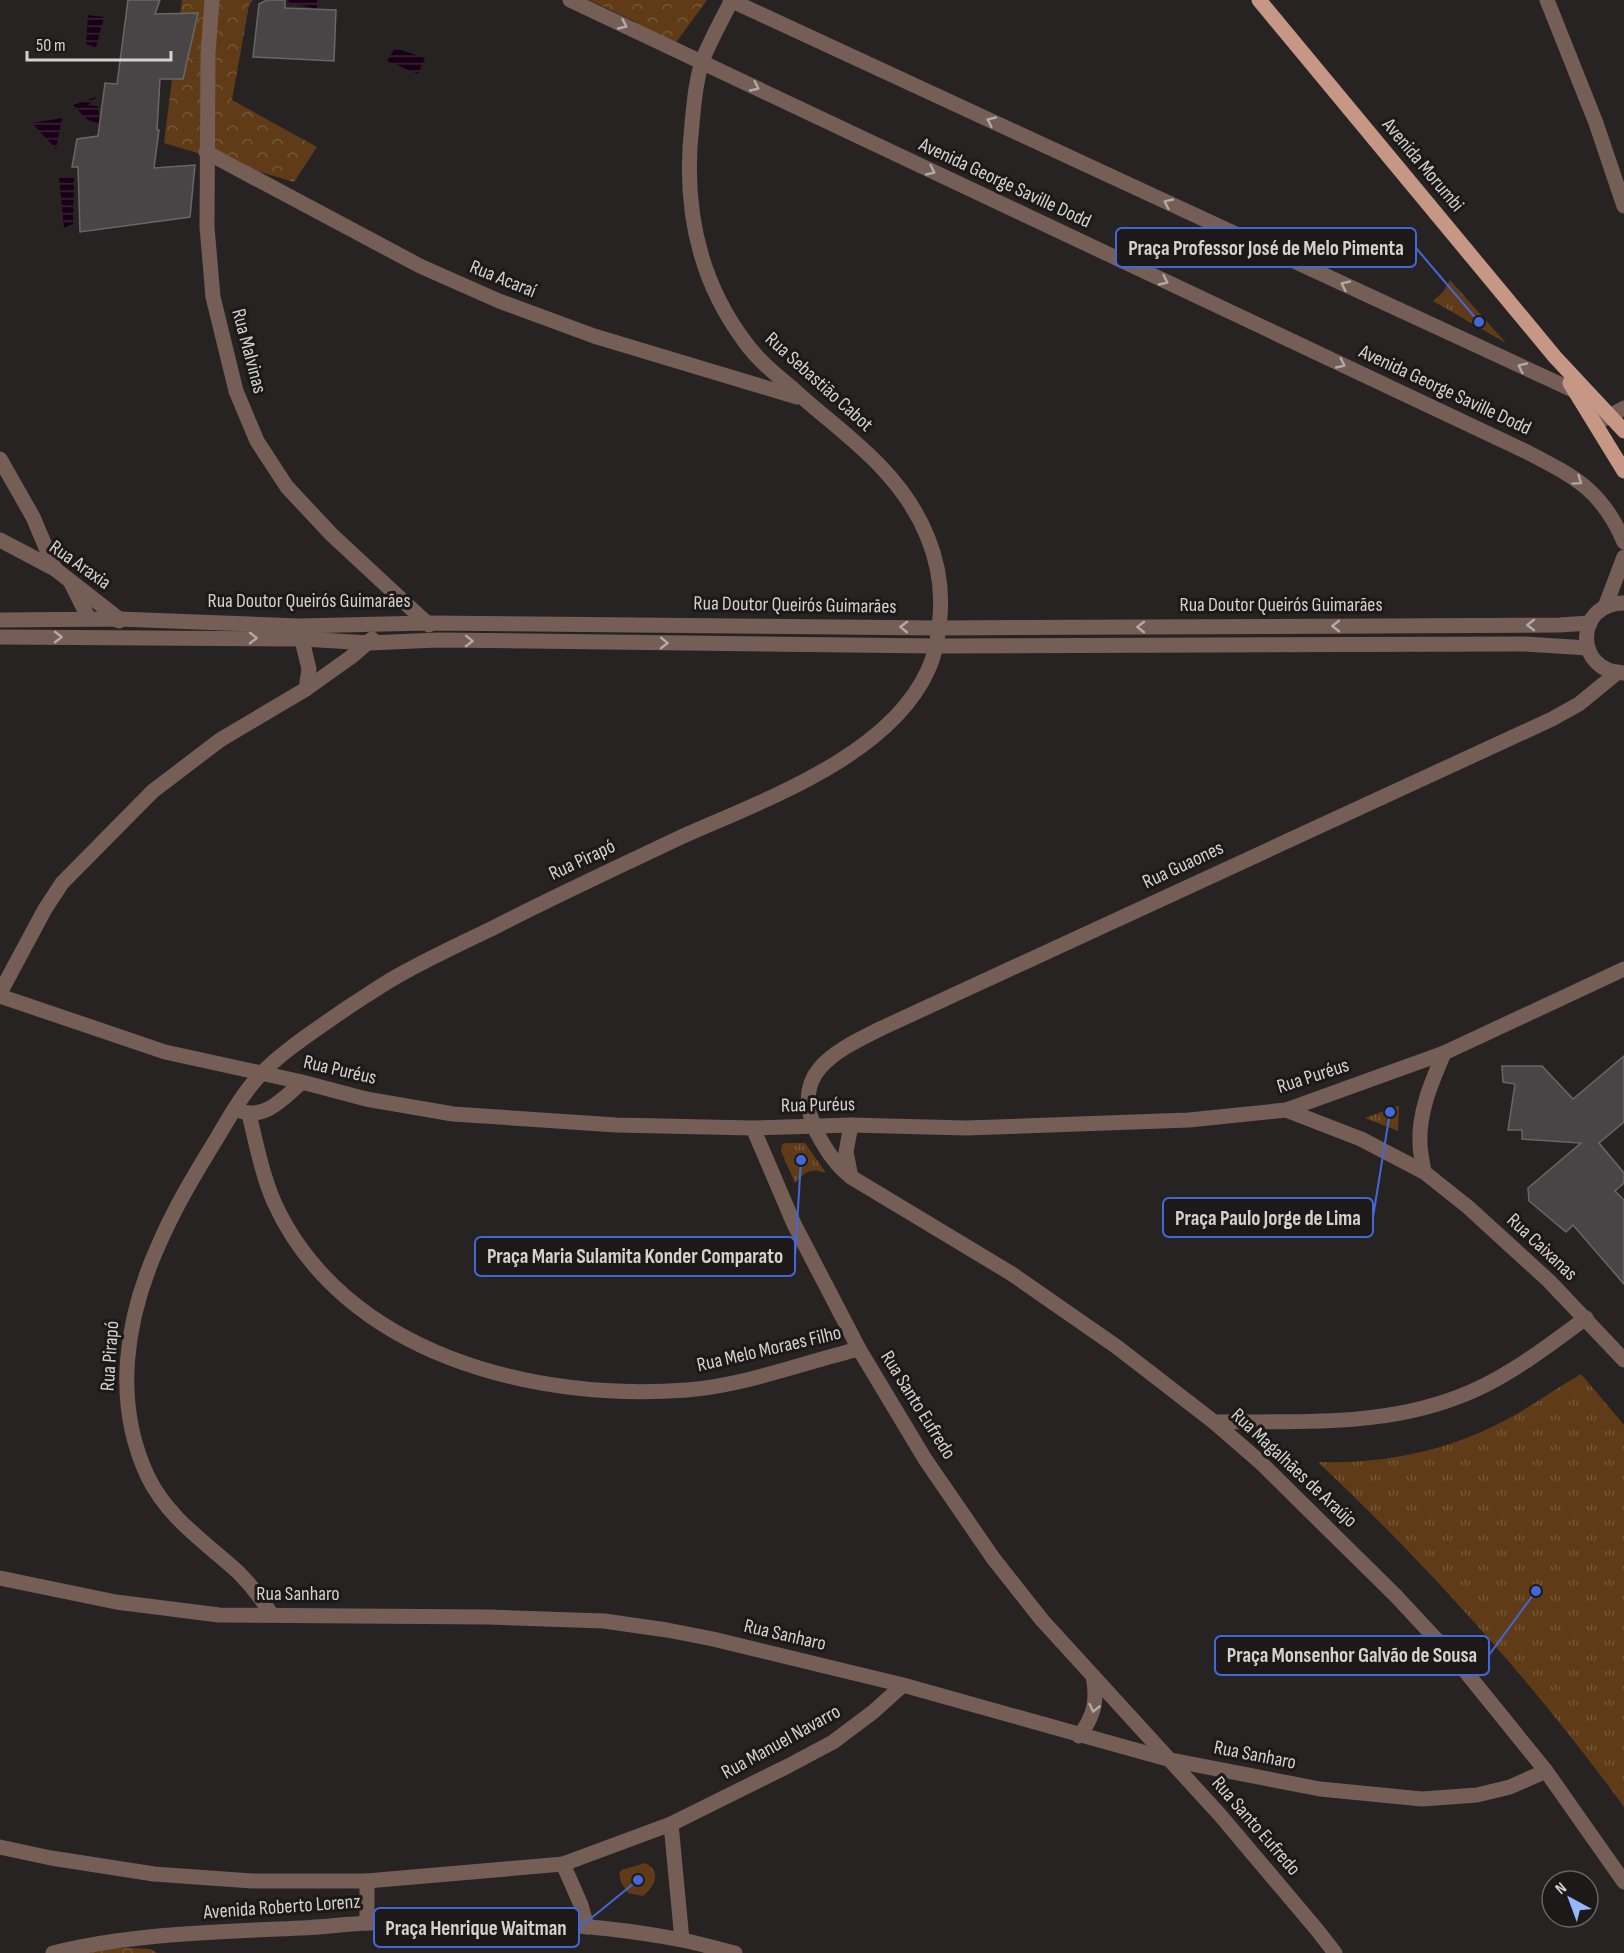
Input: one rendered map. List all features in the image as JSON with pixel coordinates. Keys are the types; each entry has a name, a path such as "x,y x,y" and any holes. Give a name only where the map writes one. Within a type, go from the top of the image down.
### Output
{"main road":[{"name":"Avenida Morumbi","path":"1259,0 1555,357 1624,431"},
{"name":"Avenida Morumbi","path":"1555,357 1624,471"}],"street":[{"name":"Rua Malvinas","path":"212,0 208,54 207,227 213,297 236,391 257,441 287,487 332,535 428,623 438,640"},
{"name":"Avenida George Saville Dodd","path":"570,0 1537,457 1580,482 1598,497 1612,516 1624,542"},
{"name":"Rua Sebastião Cabot","path":"731,0 702,62 694,103 689,148 691,213 699,250 716,295 744,340 764,363 884,470 919,517 941,577 936,646"},
{"path":"731,0 1575,391"},
{"path":"1547,0 1596,123 1624,206"},
{"name":"Rua Acaraí","path":"206,152 420,266 499,301 594,336 803,399"},
{"path":"1595,424 1624,408"},
{"path":"0,459 33,517 56,569"},
{"name":"Rua Araxia","path":"0,540 56,569 119,619"},
{"path":"1605,607 1624,557"},
{"path":"70,580 89,619"},
{"path":"1621,673 1599,665 1588,648 1586,635 1596,614 1605,607 1624,603"},
{"path":"119,619 121,636"},
{"name":"Rua Doutor Queirós Guimarães","path":"0,620 119,619 301,632 369,643 438,640 936,646 1525,644 1588,648"},
{"name":"Rua Doutor Queirós Guimarães","path":"0,637 301,632 381,624 428,623 938,628 1590,623"},
{"path":"0,995 45,909 62,883 117,825 153,791 220,740 306,690 369,643 381,624"},
{"path":"301,632 309,669 306,690"},
{"name":"Rua Pirapó","path":"272,1615 256,1592 237,1572 205,1545 160,1499 146,1472 128,1404 126,1374 128,1348 134,1314 145,1275 177,1202 234,1109 261,1073 325,1023 399,975 581,884 798,783 849,755 874,738 915,694 930,667 936,646"},
{"name":"Rua Guaones","path":"814,1125 810,1112 809,1084 825,1062 848,1045 1552,719 1579,704 1621,673"},
{"name":"Rua Puréus","path":"0,995 165,1052 302,1082 366,1099 453,1114 616,1125 753,1128 851,1125 966,1128 1189,1120 1286,1110 1444,1053 1624,969"},
{"path":"1424,1172 1420,1143 1424,1112 1429,1086 1444,1053"},
{"path":"234,1109 249,1114 265,1111 275,1106 302,1082"},
{"name":"Rua Caixanas","path":"1286,1110 1361,1139 1424,1172 1468,1207 1533,1266 1586,1318 1624,1360"},
{"name":"Rua Melo Moraes Filho","path":"249,1114 256,1147 274,1201 292,1234 315,1265 346,1298 378,1322 430,1350 475,1367 528,1381 624,1393 689,1390 771,1375 859,1349"},
{"name":"Rua Magalhães de Araújo","path":"814,1125 833,1160 851,1177 1022,1281 1117,1347 1214,1422 1259,1461 1396,1596 1461,1666 1546,1771 1624,1882"},
{"path":"851,1125 846,1152 851,1177"},
{"name":"Rua Santo Eufredo","path":"753,1128 794,1224 859,1349 925,1460 993,1558 1042,1620 1171,1760 1335,1953"},
{"path":"1214,1422 1374,1419 1417,1410 1459,1397 1498,1378 1541,1351 1586,1318"},
{"name":"Rua Sanharo","path":"0,1578 116,1602 219,1615 489,1617 604,1621 713,1639 903,1685 1171,1760 1320,1789 1422,1799 1477,1795 1510,1787 1546,1771"},
{"path":"1079,1736 1089,1723 1095,1708 1096,1692 1093,1676"},
{"name":"Rua Manuel Navarro","path":"671,1824 833,1742 873,1712 903,1685"},
{"path":"671,1824 682,1940"},
{"name":"Avenida Roberto Lorenz","path":"0,1847 51,1858 154,1874 252,1881 367,1881 563,1864 671,1824"},
{"path":"563,1864 575,1890 587,1927"},
{"path":"367,1881 367,1923"},
{"name":"Avenida Roberto Lorenz","path":"53,1953 91,1944 130,1939 367,1923 469,1921 587,1927 682,1940 735,1953"}],"green space":[{"path":"182,0 253,0 249,5 232,100 317,147 294,182 164,143"},
{"path":"589,0 707,0 672,48 634,21"},
{"path":"1450,280 1506,343 1433,301 1443,292"},
{"path":"1399,1106 1398,1131 1365,1118"},
{"path":"785,1143 805,1143 826,1173 812,1171 795,1183 781,1151"},
{"path":"1581,1374 1624,1425 1624,1807 1554,1715 1479,1627 1360,1502 1318,1462 1389,1458 1458,1441 1512,1417"},
{"path":"645,1863 655,1875 651,1888 643,1896 628,1893 621,1882 619,1873"},
{"path":"105,1947 150,1949 157,1953 86,1953"}],"shaded area":[{"path":"289,0 317,0 317,9 288,2"},
{"path":"88,15 104,17 96,47 86,44"},
{"path":"395,48 425,58 418,74 387,61"},
{"path":"96,97 88,105 98,106 100,124 88,120 73,105"},
{"path":"62,118 56,149 32,123"},
{"path":"59,178 74,178 73,224 64,228"}],"building":[{"path":"128,0 160,0 155,14 198,13 183,79 160,79 157,130 159,130 154,168 195,165 190,217 80,232 78,167 72,167 77,139 98,136 105,83 117,84"},
{"path":"267,0 285,0 285,8 336,10 334,61 253,57 259,4"},
{"path":"1624,1056 1624,1122 1599,1143 1624,1173 1624,1183 1615,1191 1624,1200 1624,1284 1573,1225 1566,1232 1529,1201 1528,1188 1581,1143 1522,1139 1522,1130 1508,1130 1515,1084 1503,1082 1502,1066 1542,1066 1573,1099"}],"place":[{"name":"Praça Professor José de Melo Pimenta","path":"1479,322"},
{"name":"Praça Paulo Jorge de Lima","path":"1390,1112"},
{"name":"Praça Maria Sulamita Konder Comparato","path":"801,1160"},
{"name":"Praça Monsenhor Galvão de Sousa","path":"1536,1591"},
{"name":"Praça Henrique Waitman","path":"638,1880"}]}
